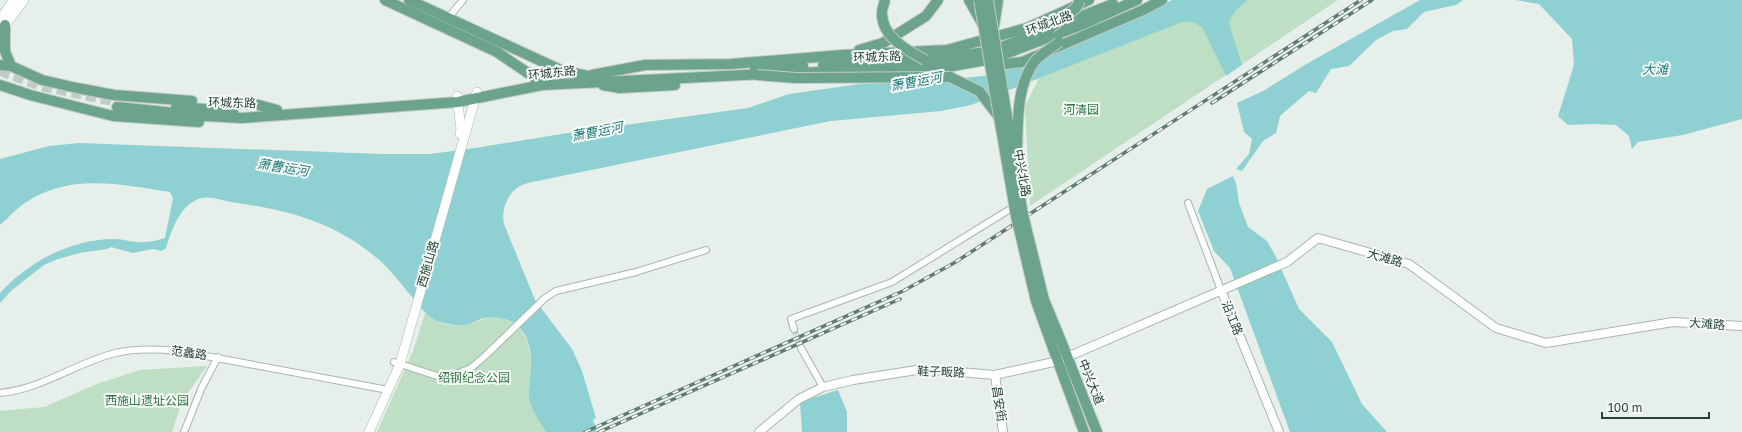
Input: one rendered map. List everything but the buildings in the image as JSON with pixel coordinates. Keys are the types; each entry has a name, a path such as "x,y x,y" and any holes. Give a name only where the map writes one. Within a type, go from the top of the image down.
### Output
{"main road":[{"path":"11,66 6,50 2,25 14,0"},
{"path":"2,25 24,0"},
{"path":"385,0 497,52 540,82"},
{"path":"409,0 563,71 620,88 770,79 827,81 1022,62 1141,11 1162,0"},
{"path":"885,0 882,13 886,30 897,44 925,60"},
{"path":"843,55 883,43 926,16 938,0"},
{"path":"969,0 988,28"},
{"name":"中兴北路","path":"980,0 988,28 1017,176 1023,215 1057,345"},
{"name":"中兴北路","path":"988,0 988,28 999,117 1015,206 1036,301 1057,345"},
{"path":"988,28 998,0"},
{"path":"1050,28 1076,8 1080,0"},
{"path":"590,78 645,65 731,64 843,55 947,50 1027,28 1089,0"},
{"name":"环城北路","path":"992,55 1050,28 1085,20 1122,0"},
{"name":"环城北路","path":"992,55 1136,0"},
{"path":"1017,176 1018,110 1026,77 1036,60 1059,42 1148,0"},
{"name":"环城东路","path":"637,77 992,55"},
{"name":"环城东路","path":"117,104 277,113 458,99 540,82 590,78 757,75 940,68 992,55"},
{"path":"0,65 11,66 42,80 114,94 227,104 255,104 277,113"},
{"path":"757,75 796,78 950,77 979,92 999,117"},
{"path":"0,85 30,95 113,116 248,125 264,122 277,113"},
{"name":"西施山路","path":"369,432 398,360 464,130 476,96"},
{"name":"西施山路","path":"458,99 464,130"},
{"name":"中兴大道","path":"1057,345 1084,432"},
{"name":"中兴大道","path":"1062,359 1097,432"},
{"name":"西施山路","path":"364,432 382,389 398,360"}],"street":[{"path":"448,18 463,0"},
{"name":"沿江路","path":"1188,203 1221,290 1279,432"},
{"path":"794,329 791,319 892,282 1015,206"},
{"name":"大滩路","path":"1062,359 1287,262 1318,238 1409,264 1496,328 1546,343 1673,322 1742,326"},
{"path":"398,360 437,376 454,375 470,368 485,356 545,298 556,291 636,272 706,250"},
{"path":"801,348 823,387"},
{"name":"范蠡路","path":"0,393 11,392 45,382 86,363 116,353 146,349 179,351 218,357 382,389"},
{"path":"184,432 202,386 218,357"},
{"name":"鞋子畈路","path":"759,432 799,399 823,387 853,380 923,369 995,375 1062,359"},
{"name":"昌安街","path":"995,375 1003,432"}],"green space":[{"name":"河清园","path":"1211,0 1338,0 1030,206 1025,106 1043,70"},
{"name":"绍钢纪念公园","path":"425,313 434,320 444,324 462,325 485,319 497,318 506,320 520,329 528,343 530,351 530,402 546,432 377,432 413,351"},
{"name":"西施山遗址公园","path":"207,366 182,401 172,432 0,432 0,411 44,407 97,384 140,370"}],"water":[{"name":"萧曹运河","path":"1172,0 1248,0 1242,4 1232,16 1229,23 1242,65 1226,76 1202,27 1193,22 1182,22 971,105 941,111 831,121 534,182 515,189 508,198 504,208 504,224 535,300 572,349 582,371 596,418 593,420 597,432 546,432 530,402 529,392 531,366 529,345 523,332 516,324 508,320 494,317 461,325 446,324 435,320 423,310 396,277 378,259 361,246 344,235 309,219 271,209 220,199 201,198 193,201 182,212 174,226 166,248 162,251 153,249 133,253 111,247 58,259 44,265 12,290 0,303 0,293 24,271 68,247 101,240 117,239 141,242 165,238 173,198 170,192 115,184 80,184 45,192 24,203 0,225 0,159 49,146 79,143 382,154 430,154 748,108 789,94 860,84 932,81 983,76 1005,71 1023,59 1141,14"},
{"path":"1420,0 1463,0 1456,5 1424,12 1407,29 1393,31 1376,40 1349,66 1331,69 1316,93 1309,91 1280,116 1276,133 1263,141 1242,171 1236,169 1249,154 1252,139 1244,132 1237,103 1265,90 1303,66"},
{"name":"大滩","path":"1515,0 1742,0 1742,119 1683,135 1638,142 1632,149 1629,136 1616,125 1568,125 1558,116 1574,65 1572,39 1539,4"},
{"path":"1233,176 1236,183 1239,203 1248,227 1267,241 1275,255 1299,309 1332,342 1362,404 1387,432 1290,432 1230,268 1214,251 1198,211 1207,189"},
{"path":"838,390 847,412 847,432 802,432 800,402"}],"tunnel":[{"path":"0,71 41,86 117,102"},
{"path":"794,329 801,348"}],"railway":[{"path":"585,432 903,291 954,263 1361,0"},
{"path":"1212,103 1372,0"},
{"path":"599,432 900,299"}]}
